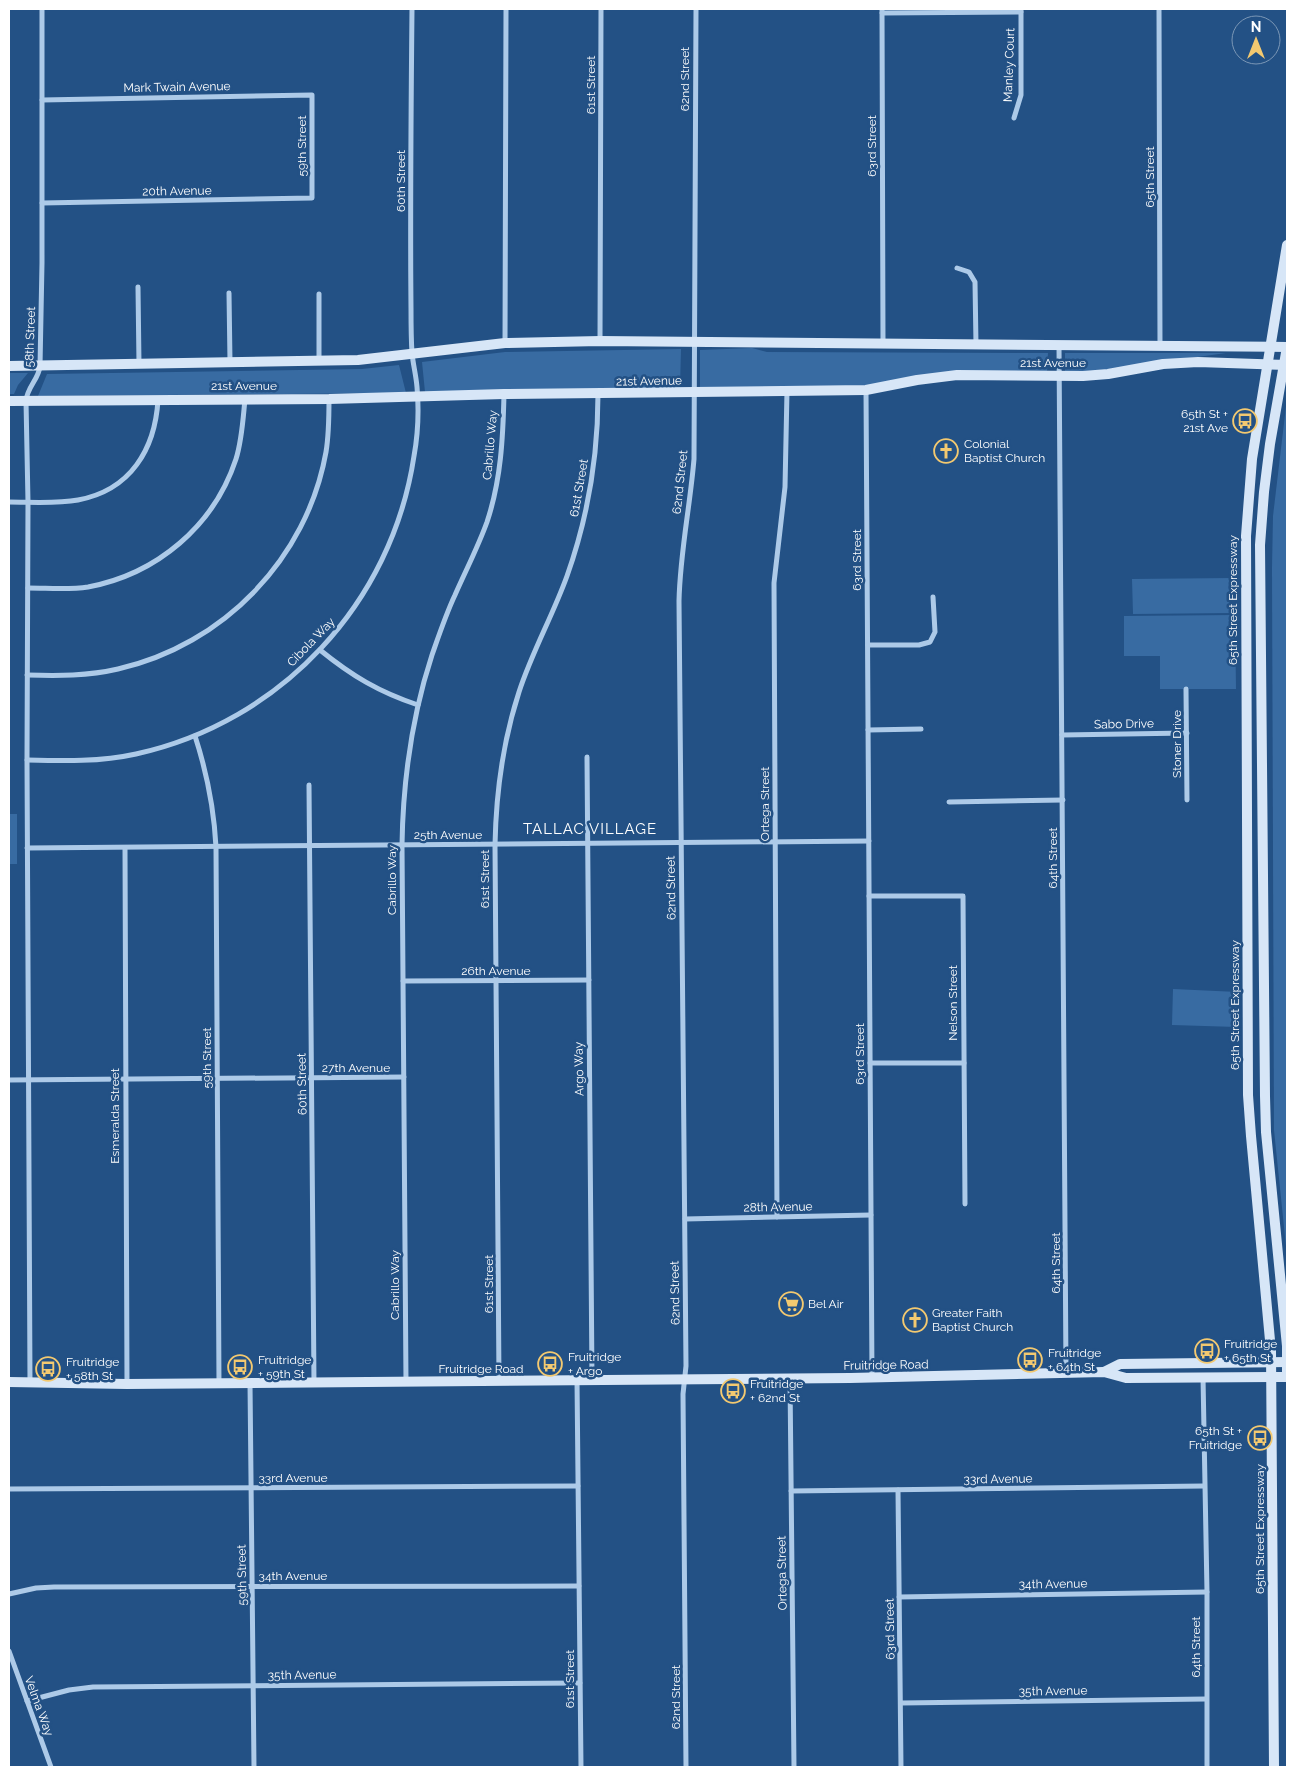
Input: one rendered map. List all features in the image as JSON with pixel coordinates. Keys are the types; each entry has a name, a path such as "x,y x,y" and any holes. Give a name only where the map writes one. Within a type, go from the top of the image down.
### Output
{"main road":[{"name":"65th Street Expressway","path":"1274,1767 1272,1362 1248,1095 1245,565 1252,459 1287,245"},
{"name":"21st Avenue","path":"9,366 358,360 505,343 600,341 1287,347"},
{"path":"1287,347 1286,365 1270,444 1260,545 1266,1132 1287,1372"},
{"name":"21st Avenue","path":"9,401 329,399 504,394 866,390 917,380 958,375 1060,377 1108,374 1163,364 1198,362 1286,365"},
{"name":"Fruitridge Road","path":"1104,1372 1120,1364 1287,1362"},
{"name":"Fruitridge Road","path":"9,1382 219,1384 685,1380 872,1378 1066,1372 1104,1372 1126,1378 1287,1376"}],"street":[{"name":"58th Street","path":"30,1382 27,848 28,502 26,401 27,393 38,375 40,366 42,9"},
{"name":"60th Street","path":"412,9 410,265 412,353"},
{"path":"505,343 506,9"},
{"name":"61st Street","path":"600,341 601,9"},
{"name":"62nd Street","path":"686,1767 683,1394 686,1366 679,574 693,468 696,9"},
{"name":"65th Street","path":"1160,9 1160,345"},
{"name":"Manley Court","path":"882,11 1021,10 1021,95 1014,118"},
{"name":"63rd Street","path":"882,11 883,344"},
{"name":"Mark Twain Avenue","path":"42,100 312,94"},
{"name":"59th Street","path":"312,94 312,198"},
{"name":"20th Avenue","path":"42,203 312,198"},
{"path":"957,268 969,272 975,282 976,345"},
{"path":"138,287 139,364"},
{"path":"229,292 230,362"},
{"path":"319,294 319,360"},
{"name":"64th Street","path":"1059,345 1066,1372"},
{"name":"Cibola Way","path":"27,760 79,761 104,759 135,754 195,736 260,701 280,686 320,650 356,605 382,562 402,510 414,456 418,397 412,353"},
{"name":"63rd Street","path":"866,390 872,1378"},
{"name":"Ortega Street","path":"777,1217 774,582 785,487 786,391"},
{"name":"Cabrillo Way","path":"406,1382 402,846 404,797 418,705 431,657 492,506 502,452 504,394"},
{"name":"61st Street","path":"499,1381 495,845 498,794 502,759 519,692 531,659 567,576 588,504 598,430 598,394"},
{"path":"9,502 78,500 104,491 121,480 134,468 148,446 156,420 158,399"},
{"path":"28,588 64,589 106,583 124,577 150,564 182,542 206,516 228,479 240,442 245,399"},
{"path":"27,675 68,676 94,674 140,663 169,652 204,633 242,604 277,566 292,542 311,503 319,481 329,430 329,399"},
{"path":"868,646 919,645 930,642 935,632 934,597"},
{"path":"320,650 341,667 374,688 418,705"},
{"name":"Stoner Drive","path":"1186,689 1187,800"},
{"path":"868,730 921,730"},
{"name":"Sabo Drive","path":"1062,735 1187,733"},
{"name":"59th Street","path":"195,736 211,792 216,847 219,1384"},
{"name":"Argo Way","path":"587,757 592,1380"},
{"name":"60th Street","path":"309,785 314,1383"},
{"path":"950,802 1063,800"},
{"name":"25th Avenue","path":"27,848 869,841"},
{"name":"Esmeralda Street","path":"125,848 127,1384"},
{"name":"Nelson Street","path":"869,896 963,896 964,1204"},
{"name":"26th Avenue","path":"403,981 589,980"},
{"path":"870,1063 964,1063"},
{"name":"27th Avenue","path":"9,1080 404,1077"},
{"name":"28th Avenue","path":"684,1219 871,1216"},
{"name":"64th Street","path":"1203,1377 1207,1592 1207,1767"},
{"name":"Ortega Street","path":"790,1379 794,1767"},
{"name":"61st Street","path":"577,1380 581,1767"},
{"name":"59th Street","path":"250,1383 254,1767"},
{"name":"33rd Avenue","path":"9,1489 578,1486"},
{"name":"33rd Avenue","path":"791,1491 1204,1486"},
{"name":"63rd Street","path":"898,1490 901,1767"},
{"name":"34th Avenue","path":"9,1594 36,1588 54,1587 579,1586"},
{"name":"34th Avenue","path":"899,1597 1207,1592"},
{"name":"Velma Way","path":"9,1651 51,1767"},
{"name":"35th Avenue","path":"27,1701 56,1693 93,1688 580,1683"},
{"name":"35th Avenue","path":"901,1703 1206,1699"}],"shaded area":[{"path":"752,348 767,352 1048,353 1047,372 866,386 700,390 700,350"},
{"path":"681,349 680,388 425,392 422,362 505,352"},
{"path":"1065,353 1226,353 1105,370 1065,372"},
{"path":"399,365 406,393 38,396 47,374 362,369"},
{"path":"9,373 28,373 18,385 14,394 9,394"},
{"path":"1287,398 1287,1256 1274,1130 1272,568 1273,516"},
{"path":"1232,578 1233,613 1133,614 1132,579"},
{"path":"1235,615 1236,689 1160,689 1160,656 1124,656 1124,616"},
{"path":"9,814 17,814 17,864 9,864"},
{"path":"1173,989 1238,992 1237,1027 1172,1025"}],"place":[{"name":"65th St + 21st Ave","path":"1245,421"},
{"name":"Colonial Baptist Church","path":"946,451"},
{"name":"Bel Air","path":"791,1304"},
{"name":"Greater Faith Baptist Church","path":"915,1320"},
{"name":"Fruitridge + 65th St","path":"1207,1351"},
{"name":"Fruitridge + 64th St","path":"1030,1360"},
{"name":"Fruitridge + Argo","path":"550,1364"},
{"name":"Fruitridge + 59th St","path":"240,1367"},
{"name":"Fruitridge + 58th St","path":"48,1369"},
{"name":"Fruitridge + 62nd St","path":"733,1391"},
{"name":"65th St + Fruitridge","path":"1260,1438"}],"district":[{"name":"TALLAC VILLAGE","path":"590,829"}]}
